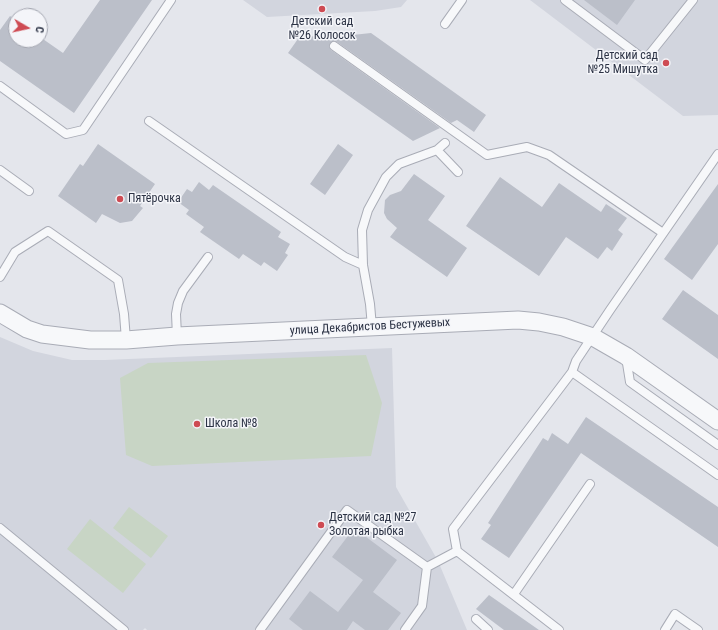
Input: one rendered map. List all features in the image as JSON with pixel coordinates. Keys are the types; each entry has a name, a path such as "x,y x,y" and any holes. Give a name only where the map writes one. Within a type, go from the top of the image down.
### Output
{"street":[{"name":"улица Декабристов Бестужевых","path":"0,313 27,329 54,337 90,340 126,340 177,336 518,320 563,327 593,337 626,356 718,421"}],"lane":[{"path":"0,86 66,134 83,130 172,0"},
{"path":"444,24 462,0"},
{"path":"564,0 645,60 693,0"},
{"path":"334,46 487,155 526,147 550,156 663,233"},
{"path":"149,121 345,257 362,265"},
{"path":"372,327 370,304 362,265 362,230 368,210 386,177 399,164 437,150 445,143"},
{"path":"437,150 458,172"},
{"path":"559,630 457,551 453,529 572,372 576,361 718,154"},
{"path":"0,170 29,191"},
{"path":"0,277 15,252 48,231 118,280 124,314 126,340"},
{"path":"177,336 176,314 178,303 183,291 208,257"},
{"path":"626,356 630,382 718,445"},
{"path":"572,372 718,475"},
{"path":"514,594 590,484"},
{"path":"260,630 347,510 427,567"},
{"path":"0,528 124,630"},
{"path":"427,567 457,551"},
{"path":"405,630 422,606 427,567"},
{"path":"665,630 675,614 698,630"},
{"path":"476,619 488,630"}],"shaded area":[{"name":"Детский сад №26 Колосок","path":"243,0 407,0 401,7 375,11 267,17"},
{"name":"Детский сад №25 Мишутка","path":"530,0 718,0 718,115 683,116"},
{"name":"Школа №8","path":"0,337 33,351 72,360 105,360 392,348 396,487 438,561 467,630 147,630 145,628 143,630 0,630"}],"green space":[{"path":"366,355 382,403 371,456 152,466 126,455 120,378 148,363"},
{"path":"129,507 168,536 151,558 113,528"},
{"path":"90,519 146,564 123,593 67,549"}],"building":[{"path":"100,0 152,0 74,113 0,61 0,30 8,19 8,48 48,48 48,43 63,53"},
{"path":"584,0 635,0 617,25"},
{"path":"371,33 486,115 474,132 457,120 451,123 337,42 330,43 329,46 331,50 440,128 413,141 288,53 300,36 334,37"},
{"path":"98,144 155,184 140,206 143,208 132,221 120,223 102,214 96,223 58,196 80,164 83,166"},
{"path":"338,144 353,155 325,195 310,184"},
{"path":"414,174 445,196 428,220 467,248 447,277 390,237 397,228 387,219 384,213 385,200 390,195 401,191"},
{"path":"500,177 542,207 559,183 601,212 606,204 627,218 618,230 623,234 612,251 607,247 598,259 566,237 539,276 466,226"},
{"path":"199,182 209,190 213,185 281,232 278,237 290,244 285,253 288,255 277,271 264,262 261,266 243,254 239,259 200,232 204,227 186,214 189,210 178,202 187,189 192,192"},
{"path":"718,184 718,244 692,280 664,259"},
{"path":"683,290 718,315 718,359 662,319"},
{"path":"586,417 718,507 718,547 581,453 509,558 481,539 491,525 488,523 543,438 548,441 552,433 568,444"},
{"path":"354,528 397,560 373,592 401,613 388,630 365,630 353,621 347,630 303,630 289,619 310,591 338,612 363,580 332,557"},
{"path":"489,595 539,630 504,630 476,609"}],"place":[{"name":"Детский сад №26 Колосок","path":"322,9"},
{"name":"Детский сад №25 Мишутка","path":"666,63"},
{"name":"Пятёрочка","path":"120,199"},
{"name":"Школа №8","path":"197,424"},
{"name":"Детский сад №27 Золотая рыбка","path":"321,525"}]}
